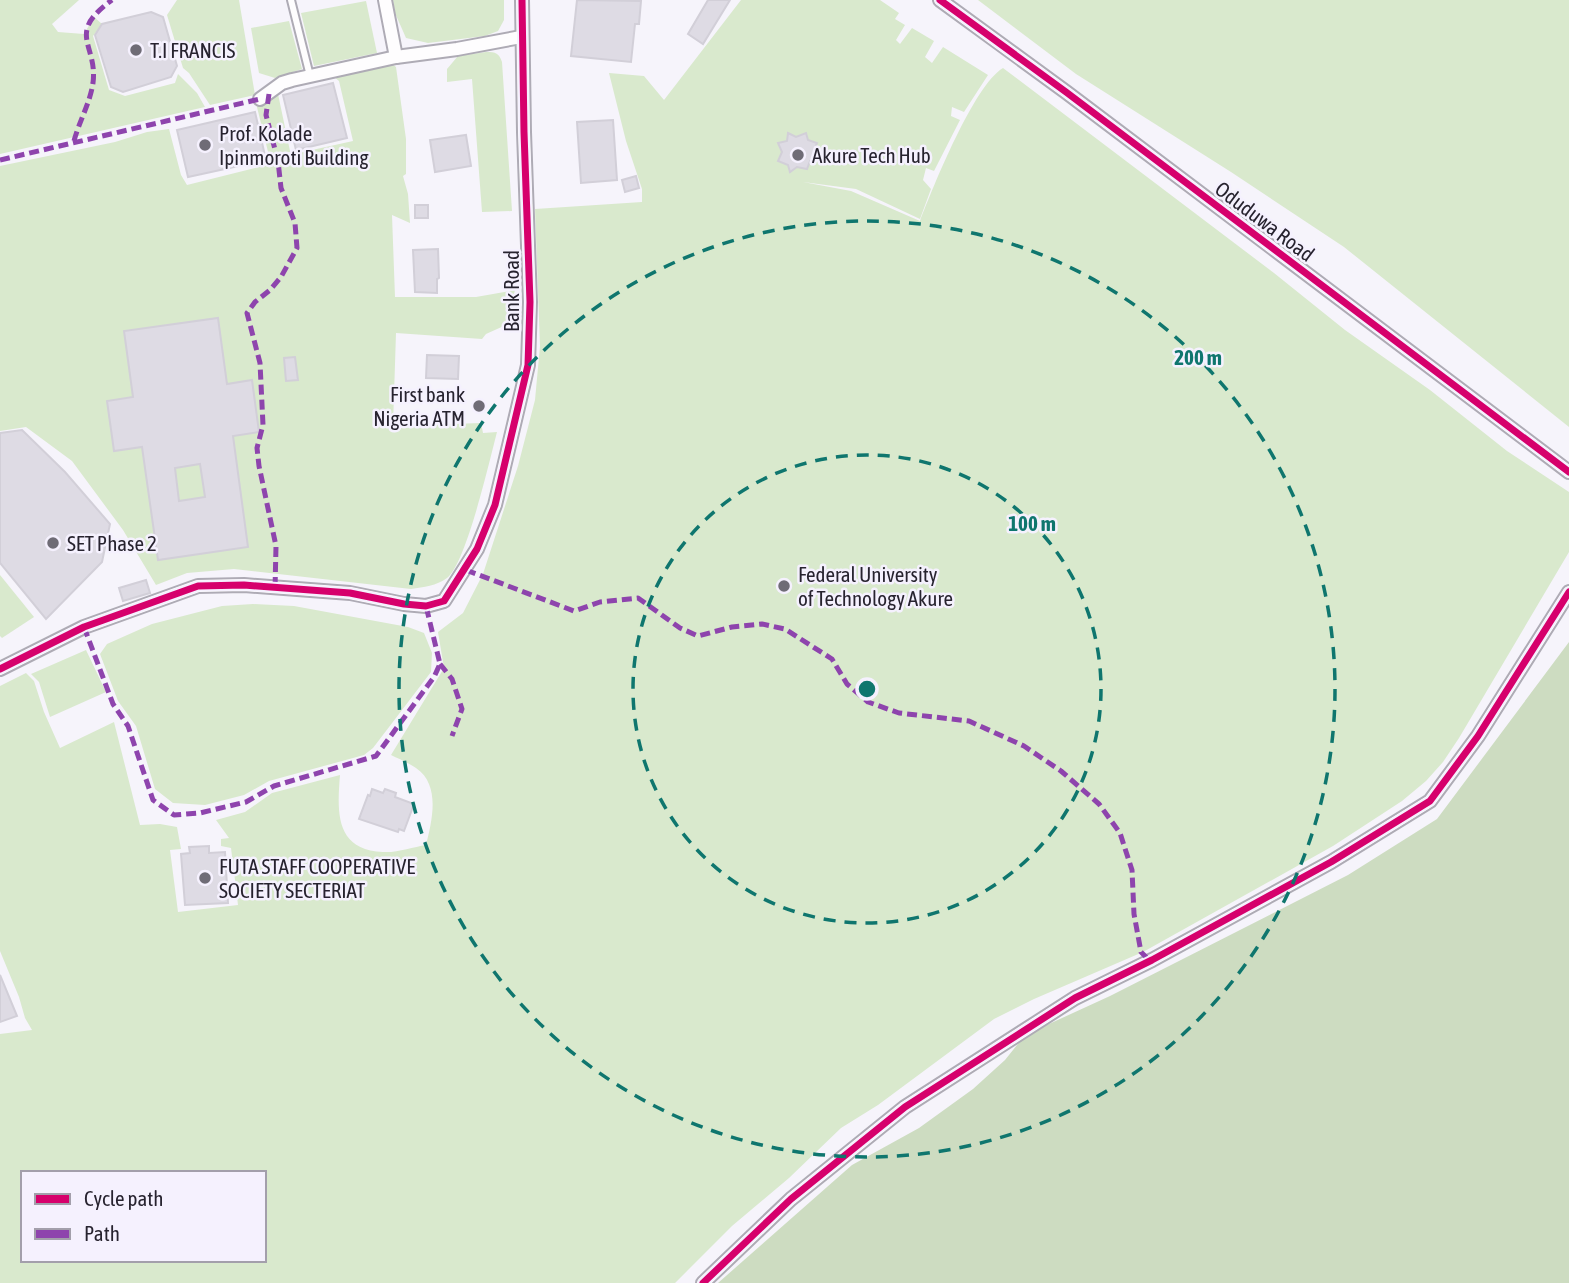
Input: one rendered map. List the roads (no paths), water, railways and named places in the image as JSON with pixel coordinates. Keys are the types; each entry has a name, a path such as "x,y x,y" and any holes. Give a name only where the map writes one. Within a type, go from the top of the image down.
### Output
{"street":[{"path":"385,0 396,57"},
{"name":"Bank Road","path":"0,669 84,627 198,586 244,585 350,593 426,606 444,601 465,571 495,505 528,365 530,302 522,0"},
{"name":"Oduduwa Road","path":"940,0 1569,472"},
{"path":"260,99 282,83 310,76 396,57 522,37"},
{"path":"703,1283 791,1199 915,1101 1075,998 1152,960 1331,862 1430,801 1478,736 1569,592"}],"lane":[{"path":"291,0 310,76"}],"place":[{"name":"T.I FRANCIS","path":"136,50"},
{"name":"Prof. Kolade Ipinmoroti Building","path":"205,145"},
{"name":"Akure Tech Hub","path":"798,155"},
{"name":"First bank Nigeria ATM","path":"479,406"},
{"name":"SET Phase 2","path":"53,543"},
{"name":"Federal University of Technology Akure","path":"784,586"},
{"name":"FUTA STAFF COOPERATIVE SOCIETY SECTERIAT","path":"205,878"}]}
